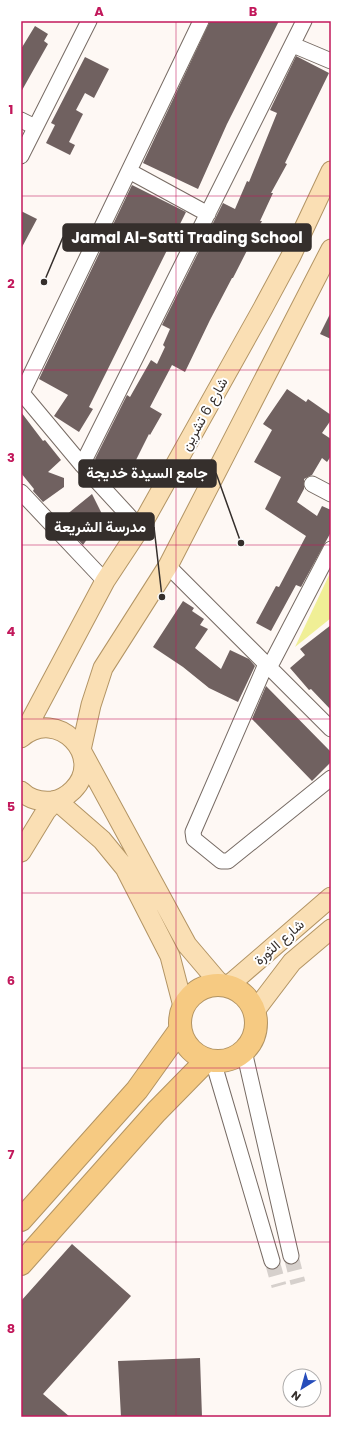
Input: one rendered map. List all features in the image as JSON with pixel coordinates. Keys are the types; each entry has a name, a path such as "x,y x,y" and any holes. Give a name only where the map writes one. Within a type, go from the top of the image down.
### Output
{"highway":[{"path":"21,1264 156,1112 210,1061 235,1057 244,1051 250,1043 255,1033 254,1012 244,996 224,985 210,985 199,989 190,996 183,1006 179,1018 180,1030 184,1042 192,1051 210,1061"},
{"path":"21,1220 137,1090 180,1030"}],"main road":[{"name":"شارع 6 تشرين","path":"22,737 105,581 140,528 291,256 331,170"},
{"path":"21,791 34,799 45,802 56,800 68,795 77,786 82,775 83,762 80,750 91,705 103,668 168,566 331,249"},
{"path":"22,737 32,731 43,728 55,729 70,737 80,750 186,945 224,985"},
{"path":"21,852 46,811 56,800"},
{"path":"56,800 102,840 125,868 170,956 183,1006"},
{"name":"شارع الثورة","path":"224,985 331,897"},
{"name":"شارع الثورة","path":"254,1012 292,962 331,929"}],"street":[{"path":"21,156 89,21"},
{"path":"140,528 82,465 22,393 202,21"},
{"path":"82,465 304,21"},
{"path":"293,45 331,61"},
{"path":"21,120 35,127"},
{"path":"129,171 208,214"},
{"path":"312,484 331,494"},
{"path":"21,492 105,581"},
{"path":"331,549 268,666 193,832 194,839 221,861 228,861 331,778"},
{"path":"168,566 331,730"},
{"path":"244,1051 291,1256"},
{"path":"210,1061 272,1261"}],"shaded area":[{"path":"331,571 331,618 295,647"}],"building":[{"path":"210,21 279,21 227,124 198,189 143,163"},
{"path":"35,26 48,34 44,41 48,44 21,92 21,49"},
{"path":"296,56 329,73 285,163 287,164 271,193 273,193 260,221 262,221 210,320 185,372 172,365 150,407 162,414 150,435 149,434 136,460 134,460 125,481 116,482 95,459 127,395 130,397 151,360 157,364 165,347 163,345 170,329 162,325 223,203 235,209 247,181 249,182 277,113 270,110"},
{"path":"85,57 109,69 94,98 85,93 76,110 83,114 69,142 75,145 70,155 46,143 55,125 51,123"},
{"path":"132,185 186,212 89,407 93,409 79,432 54,416 68,395 39,379"},
{"path":"21,211 37,219 21,249"},
{"path":"331,312 331,339 320,334"},
{"path":"287,389 306,402 308,399 331,415 331,420 322,433 331,439 331,456 327,462 322,458 312,475 304,479 304,489 297,502 317,516 322,506 331,510 331,532 301,587 296,585 271,631 256,623 276,586 279,587 306,536 265,509 281,477 254,462 272,430 263,424"},
{"path":"21,412 43,441 45,440 61,460 48,472 64,478 64,487 43,502 33,491 34,489 21,473"},
{"path":"92,494 103,516 83,545 60,520"},
{"path":"183,601 194,608 192,611 204,619 200,625 208,629 195,648 221,669 230,650 249,659 255,666 238,702 209,688 183,667 153,647"},
{"path":"331,625 331,710 311,689 309,690 290,668 305,655 300,649"},
{"path":"266,686 331,752 331,762 312,781 252,719"},
{"path":"72,1244 131,1296 43,1394 70,1417 21,1417 21,1301"},
{"path":"200,1358 202,1417 121,1417 118,1361"}],"tunnel":[{"path":"291,1256 298,1283"},
{"path":"272,1261 279,1286"}],"place":[{"name":"Jamal Al-Satti Trading School","path":"44,282"},
{"name":"جامع السيدة خديجة","path":"241,543"},
{"name":"مدرسة الشريعة","path":"162,597"}]}
